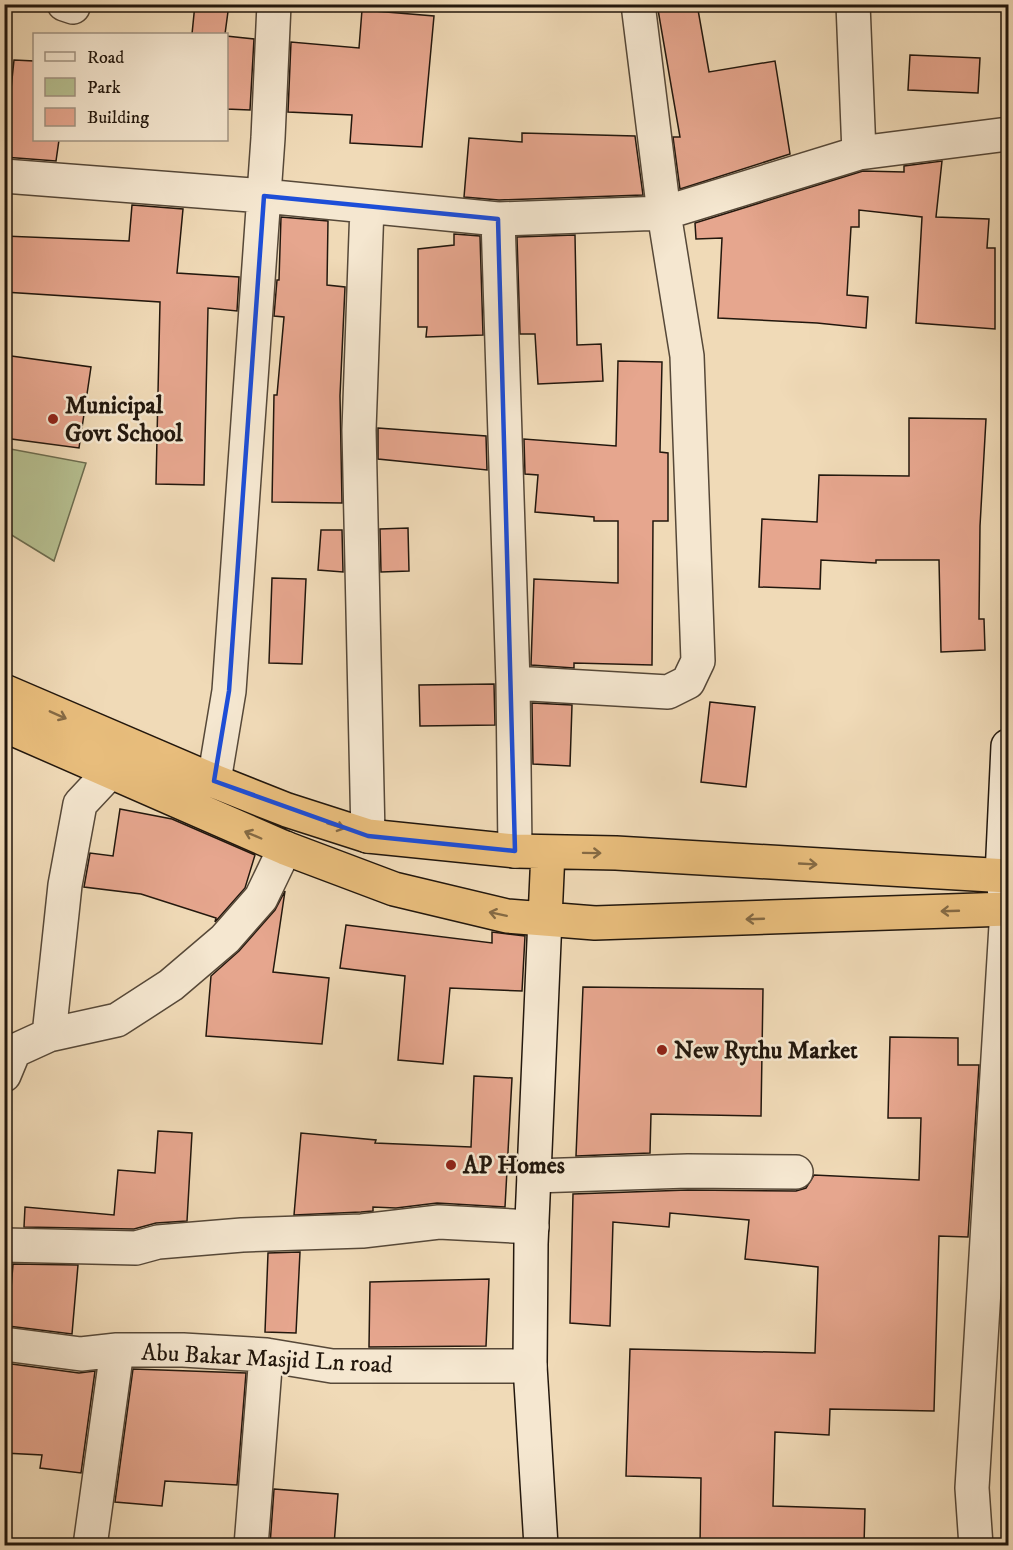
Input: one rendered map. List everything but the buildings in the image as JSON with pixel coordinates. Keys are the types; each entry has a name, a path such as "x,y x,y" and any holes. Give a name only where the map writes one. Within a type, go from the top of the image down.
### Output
{"highway":[{"path":"4,691 214,781 287,810 368,836 514,851 616,853 1005,876"},
{"path":"4,725 285,848 394,889 507,916 595,923 676,922 1007,909"},
{"path":"545,918 548,852"}],"street":[{"path":"214,781 229,691 264,196 274,4"},
{"path":"513,683 668,692 688,682 698,661 687,356 664,213 638,4"},
{"path":"853,4 858,153"},
{"path":"4,176 264,196 498,219 664,213 858,153 1008,134"},
{"path":"367,206 359,430 368,836"},
{"path":"498,219 513,683 514,851"},
{"path":"976,1545 972,1488 1007,909 1005,876 1008,746"},
{"path":"49,1035 65,885 80,804 110,772"},
{"path":"4,1075 14,1051 49,1035 117,1020 171,986 225,939 261,898 285,848"},
{"path":"541,1545 530,1366 532,1227 545,918"},
{"path":"534,1176 658,1171 796,1172"},
{"path":"4,1245 136,1248 158,1242 242,1235 362,1231 438,1222 532,1227"},
{"name":"Abu Bakar Masjid Ln road","path":"4,1344 81,1354 117,1350 183,1350 266,1355 332,1366 530,1366"},
{"path":"90,1545 117,1350"},
{"path":"251,1545 266,1355"}],"highlighted area":[{"path":"264,196 498,219 515,851 368,836 214,781 229,691"}],"green space":[{"path":"5,448 86,463 54,561 5,531"}],"place":[{"name":"Municipal Govt School","path":"53,419"},
{"name":"New Rythu Market","path":"662,1050"},
{"name":"AP Homes","path":"451,1165"}]}
